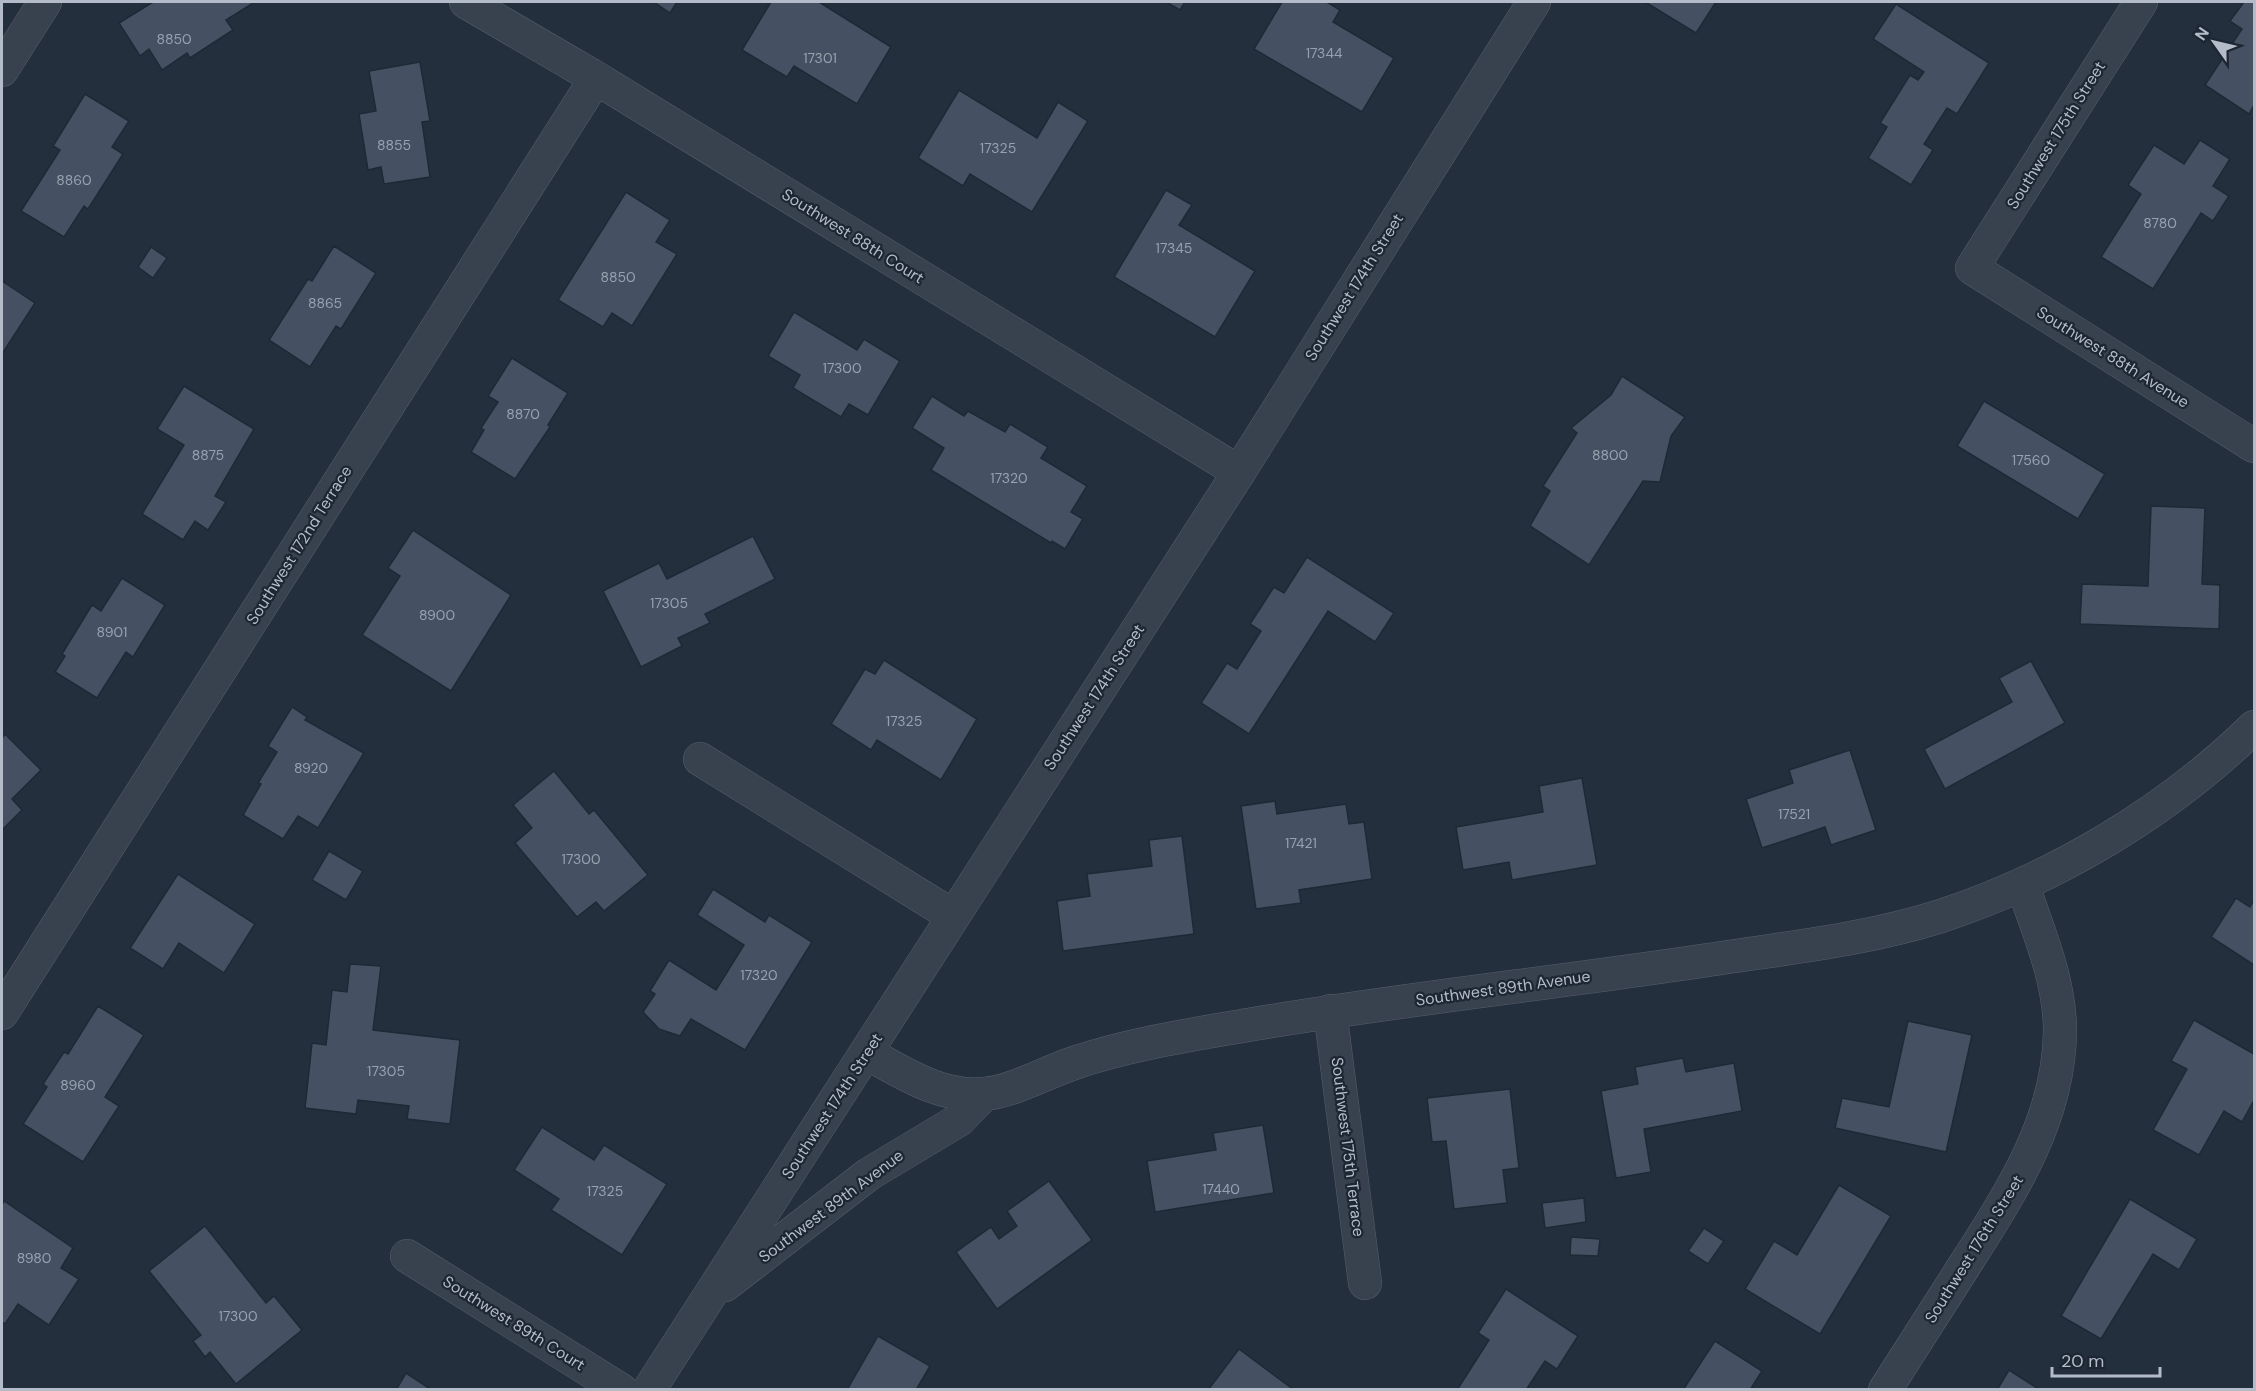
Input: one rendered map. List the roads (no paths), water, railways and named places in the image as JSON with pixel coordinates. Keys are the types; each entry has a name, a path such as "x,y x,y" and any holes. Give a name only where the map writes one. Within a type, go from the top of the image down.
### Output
{"street":[{"path":"2,70 45,2"},
{"name":"Southwest 88th Court","path":"466,2 596,78 1239,472"},
{"name":"Southwest 175th Street","path":"1972,268 2141,2"},
{"name":"Southwest 174th Street","path":"648,1389 867,1053 1239,472 1530,3"},
{"name":"Southwest 172nd Terrace","path":"2,1012 11,976 596,78"},
{"name":"Southwest 88th Avenue","path":"1972,268 2254,446"},
{"path":"2023,886 2079,857 2133,822 2187,784 2254,727"},
{"path":"700,759 953,916"},
{"name":"Southwest 89th Avenue","path":"867,1053 936,1089 984,1094 1077,1062 1156,1041 1330,1011 1630,972 1824,942 1939,916 2023,886"},
{"name":"Southwest 176th Street","path":"1885,1389 2005,1203 2025,1168 2047,1114 2058,1073 2060,1029 2056,988 2023,886"},
{"name":"Southwest 175th Terrace","path":"1330,1011 1365,1283"},
{"name":"Southwest 89th Avenue","path":"707,1298 868,1174 959,1120 984,1094"},
{"name":"Southwest 89th Court","path":"407,1256 621,1389"}]}
